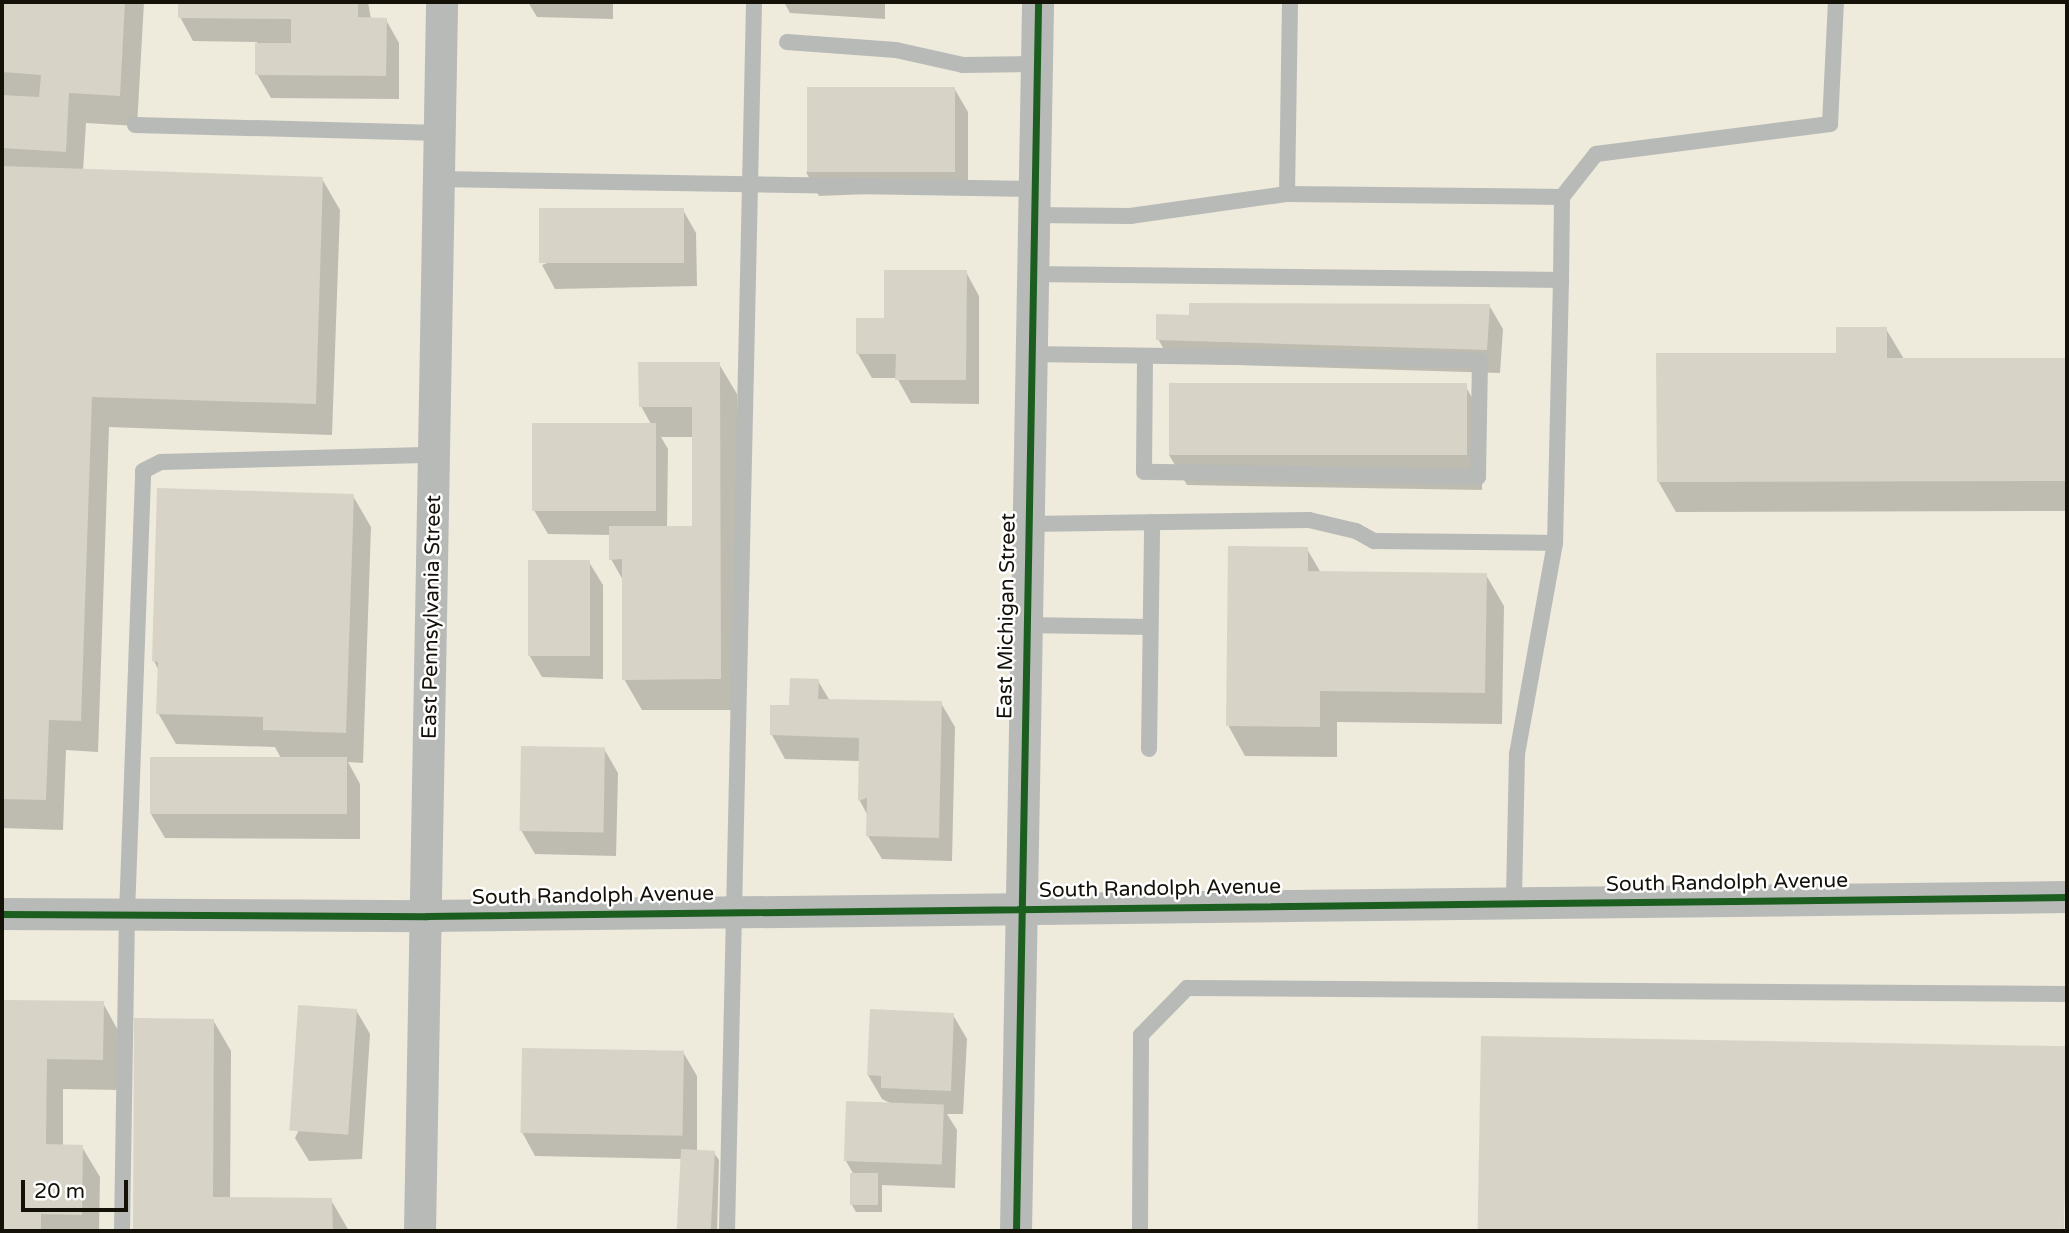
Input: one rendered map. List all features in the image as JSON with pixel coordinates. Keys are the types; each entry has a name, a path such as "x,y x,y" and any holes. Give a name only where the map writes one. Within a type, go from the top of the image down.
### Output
{"street":[{"name":"East Pennsylvania Street","path":"420,1231 442,2"},
{"name":"East Michigan Street","path":"1016,1231 1031,274 1038,2"},
{"name":"South Randolph Avenue","path":"2,914 427,916 2067,897"}],"lane":[{"path":"727,1231 754,2"},
{"path":"1287,194 1290,2"},
{"path":"1514,903 1517,754 1555,542 1562,197 1596,154 1830,124 1836,2"},
{"path":"787,42 896,50 963,65 1036,64"},
{"path":"135,125 440,133"},
{"path":"439,179 750,184 1033,202 1130,216 1287,194 1562,197"},
{"path":"1031,274 1561,280"},
{"path":"1030,354 1480,360 1478,477 1144,472 1145,356"},
{"path":"122,1231 127,914 143,471 161,462 434,455"},
{"path":"1027,524 1309,520 1356,531 1374,541 1555,542"},
{"path":"1149,749 1152,522"},
{"path":"1025,625 1150,627"},
{"path":"1140,1231 1141,1035 1187,988 2067,994"}],"building":[{"path":"2,2 125,2 120,96 69,93 66,152 2,148 2,95 39,97 41,75 2,72"},
{"path":"178,2 358,2 358,17 387,18 386,76 255,75 255,43 291,43 291,19 178,18"},
{"path":"807,87 955,87 955,172 807,172"},
{"path":"2,166 323,177 316,404 92,397 81,721 49,720 46,800 2,799"},
{"path":"539,208 684,208 684,263 539,263"},
{"path":"884,270 967,270 966,380 895,380 896,354 856,354 856,318 884,318"},
{"path":"1189,303 1490,304 1487,350 1156,340 1156,314 1189,315"},
{"path":"1836,327 1887,327 1887,358 2067,358 2067,481 1657,482 1656,353 1836,353"},
{"path":"638,362 720,362 721,679 622,680 622,559 609,560 609,526 692,526 692,407 639,407"},
{"path":"1169,383 1467,383 1467,455 1169,455"},
{"path":"532,423 656,423 656,511 532,511"},
{"path":"157,488 354,494 346,733 263,730 263,717 156,714 158,662 152,661"},
{"path":"1228,546 1308,547 1308,571 1487,573 1485,693 1320,691 1320,727 1226,726"},
{"path":"528,560 590,560 590,656 528,656"},
{"path":"790,678 819,679 818,699 942,701 939,838 866,836 867,798 858,801 859,738 770,735 770,705 789,705"},
{"path":"521,746 605,747 604,832 520,831"},
{"path":"150,757 347,757 347,814 150,814"},
{"path":"2,1000 104,1001 103,1060 47,1059 46,1144 83,1145 82,1215 41,1214 41,1231 2,1231"},
{"path":"298,1005 357,1009 348,1135 289,1131"},
{"path":"870,1009 954,1013 951,1091 881,1088 881,1076 867,1075"},
{"path":"134,1018 214,1019 213,1197 332,1198 333,1231 133,1231"},
{"path":"1481,1036 2067,1046 2064,1231 1478,1231"},
{"path":"522,1048 684,1051 682,1136 521,1133"},
{"path":"846,1101 944,1104 942,1164 844,1161"},
{"path":"681,1149 715,1151 711,1231 677,1231"},
{"path":"850,1173 878,1173 878,1205 850,1205"}],"cycle path":[{"path":"1016,1231 1038,2"},
{"path":"2,914 427,916 2067,897"}]}
